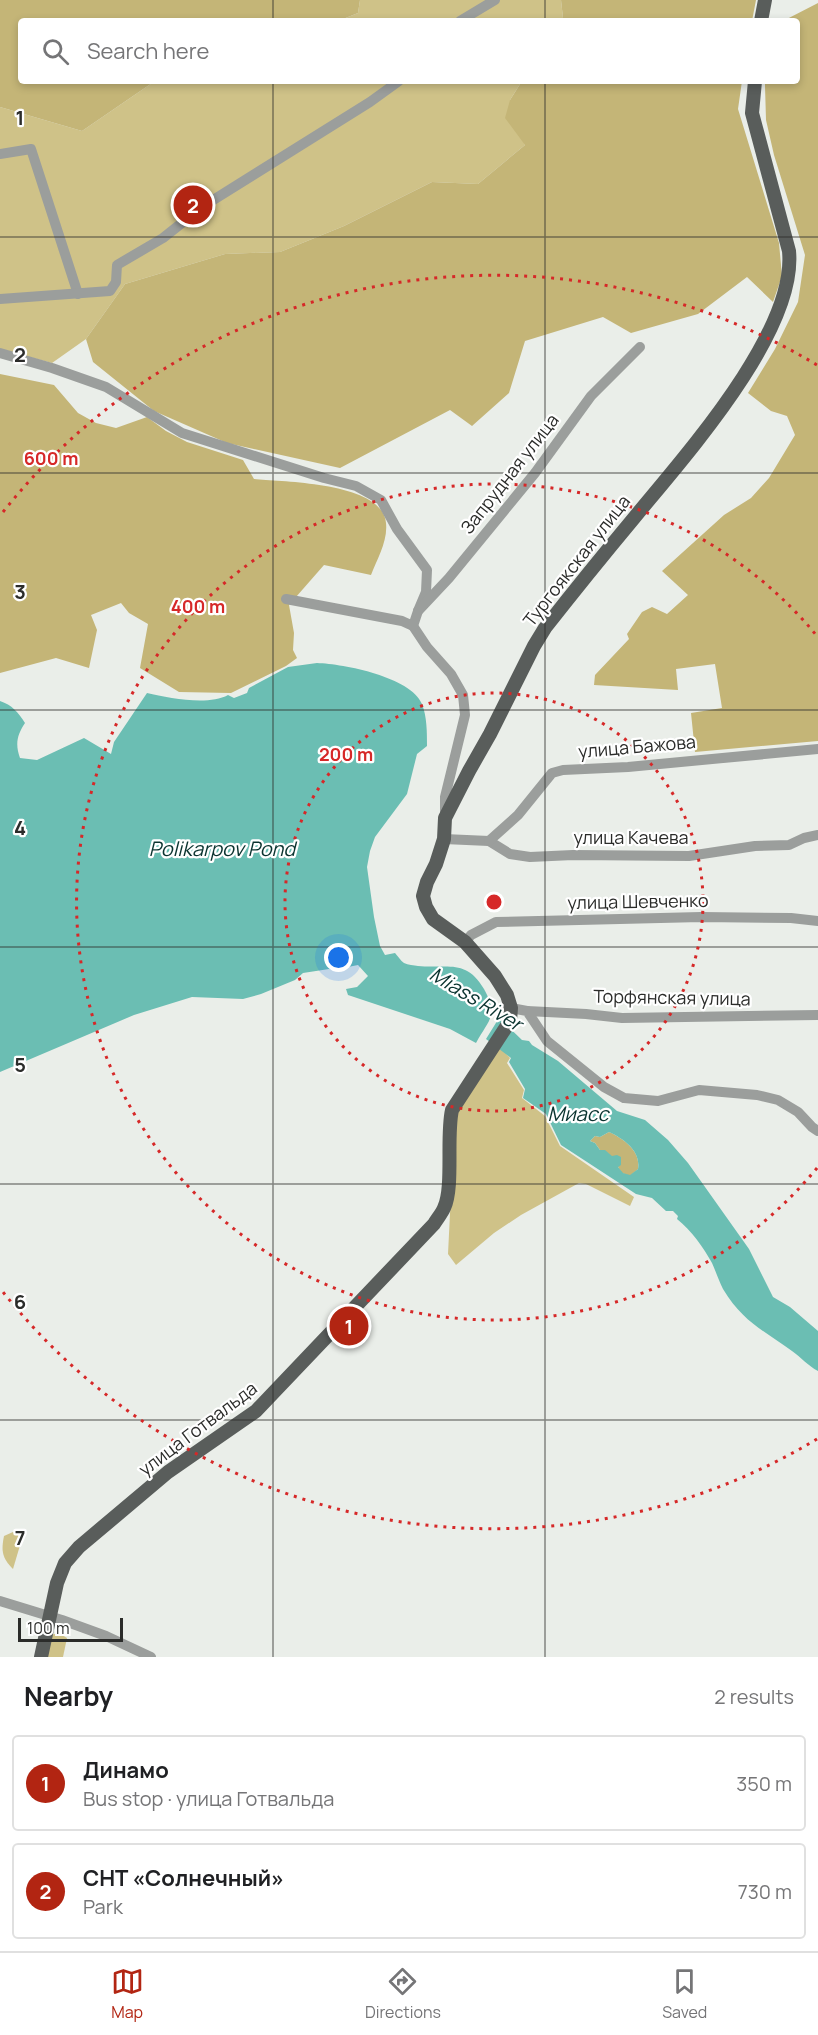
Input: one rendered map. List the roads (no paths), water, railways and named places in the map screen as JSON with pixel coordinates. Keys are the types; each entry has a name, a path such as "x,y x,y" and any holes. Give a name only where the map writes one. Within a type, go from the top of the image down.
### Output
{"main road":[{"path":"762,18 765,0"},
{"name":"Тургоякская улица","path":"510,1014 507,995 495,976 465,942 433,919 423,896 444,839 445,818 534,646 545,628 697,441 739,384 776,315 790,266 789,251 752,113 755,84"},
{"name":"улица Готвальда","path":"41,1657 57,1582 65,1563 78,1547 168,1472 256,1412 434,1224 445,1207 448,1188 449,1122 452,1110 510,1014"}],"street":[{"path":"465,18 495,0"},
{"path":"0,299 110,291 116,282 117,265 163,238 201,207 370,102 395,84"},
{"path":"0,154 31,149 78,294"},
{"name":"Запрудная улица","path":"412,626 418,611 449,578 535,473 591,396 640,347"},
{"path":"0,353 106,387 182,432 324,478 356,486 381,500 397,530 427,570 426,592 418,611"},
{"path":"286,599 402,621 412,626 451,674 463,695 465,715 445,796 445,818"},
{"name":"улица Бажова","path":"489,841 518,815 552,773 563,770 628,767 691,759 818,749"},
{"name":"улица Качева","path":"444,839 489,841 510,854 530,857 688,856 754,846 789,845 818,835"},
{"name":"улица Шевченко","path":"465,942 471,935 496,922 701,916 791,918 818,921"},
{"path":"527,1011 547,1041 604,1087 624,1098 658,1101 699,1090 757,1095 778,1100 798,1112 818,1131"},
{"name":"Торфянская улица","path":"510,1014 527,1011 622,1018 818,1014"},
{"path":"0,1601 106,1636 151,1657"}],"water":[{"name":"Polikarpov Pond","path":"317,663 359,669 391,679 405,686 422,704 426,719 427,746 417,754 407,794 375,837 370,851 367,867 374,917 380,946 385,955 395,953 409,965 463,969 477,979 491,1005 491,1017 476,1043 450,1029 348,995 346,989 357,987 368,976 358,965 342,971 329,969 303,973 295,980 243,999 192,997 134,1015 0,1072 0,701 14,709 25,723 18,740 20,758 37,760 84,738 111,754 114,742 147,693 199,701 228,695 234,698 247,693 249,688 288,667"},
{"name":"Миасс","path":"499,1018 522,1040 529,1041 558,1061 617,1111 645,1120 668,1140 688,1163 749,1249 773,1297 790,1307 818,1331 818,1371 738,1310 723,1289 705,1251 677,1219 678,1216 673,1211 666,1211 652,1198 636,1194 561,1145 546,1114 523,1098 525,1089 509,1062 511,1058 486,1039","holes":["609,1132 626,1142 637,1157 638,1169 630,1175 623,1173 618,1167 621,1165 621,1157 612,1156 605,1150 600,1150 595,1143 590,1141 595,1136 600,1137"]}],"place":[{"name":"СНТ «Солнечный»","path":"193,205"},
{"name":"Динамо","path":"349,1326"}],"water label":[{"name":"Miass River","path":"476,999"}]}
